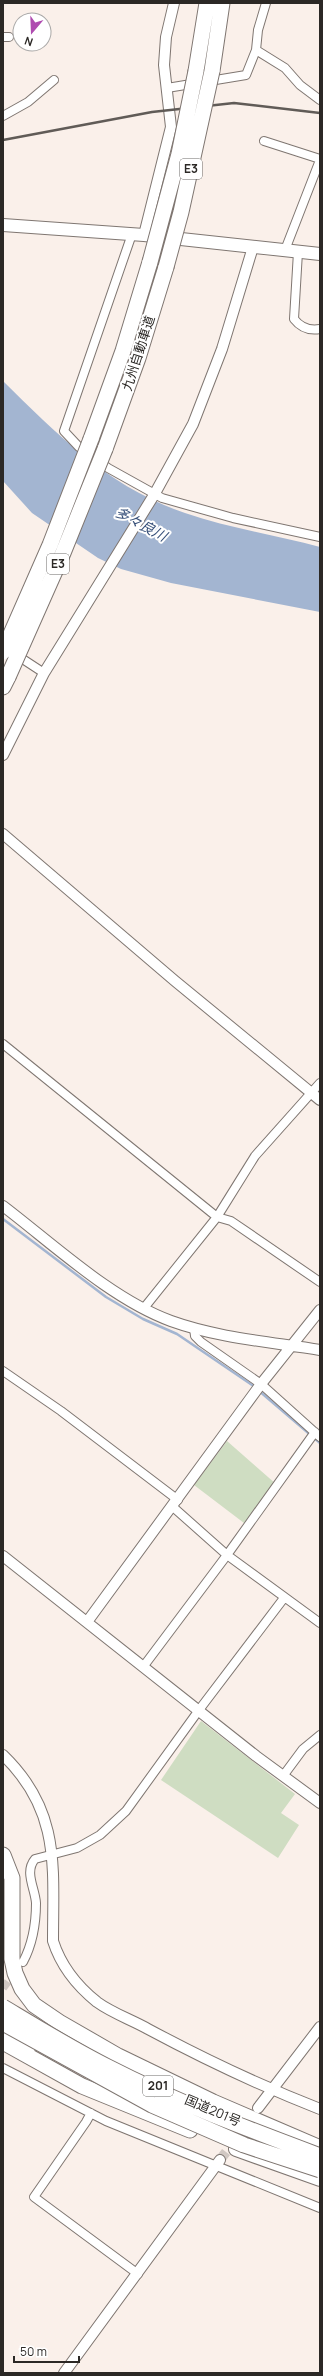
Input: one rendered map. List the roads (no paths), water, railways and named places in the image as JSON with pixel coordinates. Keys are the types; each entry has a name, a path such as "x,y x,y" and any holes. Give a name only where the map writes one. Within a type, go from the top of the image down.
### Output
{"highway":[{"name":"九州自動車道","path":"3,650 50,545 92,439 123,351 150,262 177,162 196,71 207,3"},
{"name":"九州自動車道","path":"5,682 63,553 105,449 138,358 183,205 212,71 222,3"},
{"path":"3,1855 12,1878 12,1959 15,1973 22,1989 34,2006 118,2056 213,2102 320,2148"},
{"name":"国道201号","path":"3,2003 95,2057 209,2110 320,2155"},
{"path":"3,2007 60,2042 109,2068 204,2111 320,2155"},
{"path":"3,2023 152,2105 244,2145 320,2170"},
{"name":"国道201号","path":"3,2033 93,2084 190,2130 257,2158 320,2179"},
{"path":"3,2042 82,2086 190,2130"}],"main road":[{"path":"3,225 138,235 320,254"}],"street":[{"path":"174,3 164,51 171,127 138,235 117,283 64,431 79,447 153,497 233,518 320,537"},
{"path":"167,88 246,75 256,50 258,30 266,3"},
{"path":"256,50 285,68 300,85 320,100"},
{"path":"3,116 28,102 54,80"},
{"path":"264,141 320,159 285,250"},
{"path":"3,754 44,673 153,497 193,424 210,384 237,305 253,247"},
{"path":"298,252 294,320 300,326 312,330 320,329"},
{"path":"3,650 44,673"},
{"path":"3,834 175,981 320,1100"},
{"path":"3,1044 217,1216 230,1221 320,1282"},
{"path":"144,1308 217,1216 255,1156 320,1083"},
{"path":"3,1206 123,1297 170,1320 194,1328 320,1350"},
{"path":"87,1622 176,1503 261,1384 320,1310"},
{"path":"143,1667 317,1434 261,1384 200,1342 195,1336 194,1328"},
{"path":"3,1371 61,1412 176,1503 227,1555 320,1623"},
{"path":"3,1556 143,1667 320,1803"},
{"path":"23,1962 31,1947 36,1903 30,1871 31,1863 35,1859 77,1848 100,1835 126,1811 199,1710 284,1598"},
{"path":"283,1776 303,1749 320,1736"},
{"path":"3,1755 29,1786 45,1818 53,1855 53,1941 58,1954 78,1984 98,2002 197,2054 273,2090 320,2108"},
{"path":"258,2108 320,2027"},
{"path":"3,2068 90,2113 218,2163 320,2208"},
{"path":"90,2113 86,2122 34,2196 138,2274"},
{"path":"64,2373 218,2163"}],"water":[{"name":"多々良川","path":"3,381 44,421 86,458 133,489 158,502 201,518 320,547 320,612 171,583 121,569 98,558 32,513 3,481"}],"waterway":[{"path":"3,1219 106,1297 143,1319 177,1334 255,1387"},
{"path":"258,1390 320,1443"}],"tunnel":[{"path":"3,1988 16,1971"},
{"path":"220,2160 248,2123"}],"railway":[{"path":"3,140 152,112 234,103 320,113"}]}
